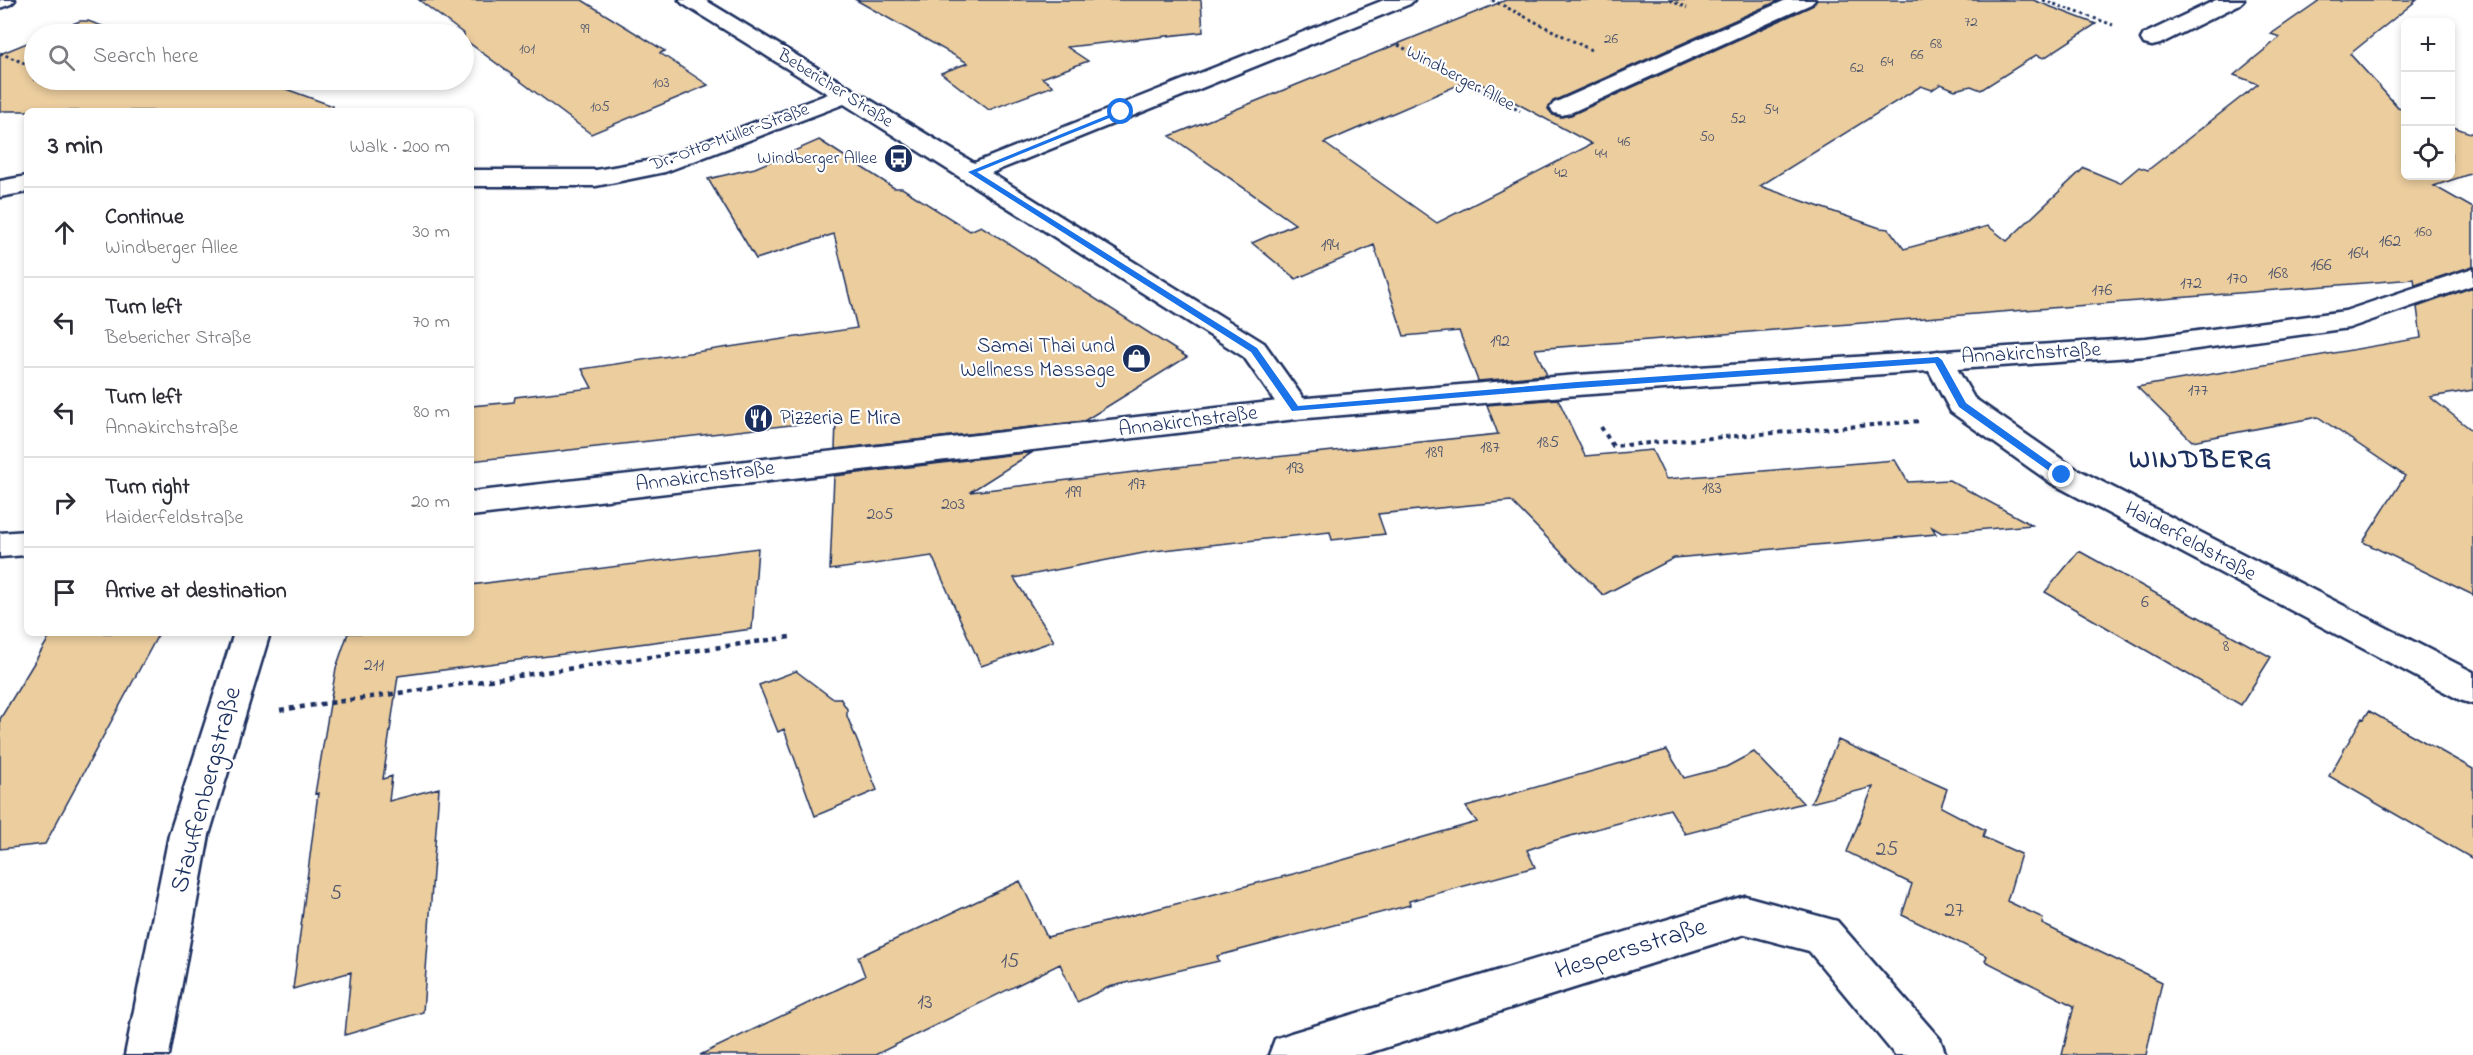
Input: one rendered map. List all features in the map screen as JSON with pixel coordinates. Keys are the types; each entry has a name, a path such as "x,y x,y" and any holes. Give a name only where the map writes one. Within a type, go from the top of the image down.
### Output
{"street":[{"name":"Bebericher Straße","path":"690,0 972,172 1254,350 1296,409"},
{"path":"972,172 1403,0"},
{"path":"1562,108 1804,0"},
{"path":"2152,39 2233,0"},
{"name":"Dr.-Otto-Müller-Straße","path":"474,178 596,178 665,165 844,96"},
{"path":"0,189 24,185"},
{"name":"Annakirchstraße","path":"474,504 1296,409 1577,385 2146,347 2349,319 2473,276"},
{"name":"Haiderfeldstraße","path":"1938,360 1962,405 2062,475 2473,689"},
{"path":"0,545 24,543"},
{"name":"Stauffenbergstraße","path":"147,1055 189,835 251,636"},
{"name":"Hespersstraße","path":"1291,1055 1745,915 1821,935 1924,1055"}],"path":[{"path":"1492,0 1639,74"},
{"path":"2043,0 2152,39"},
{"name":"Windberger Allee","path":"1353,20 1517,112 1562,108"},
{"path":"0,53 24,63"},
{"path":"1577,385 1613,446 1978,416"},
{"path":"226,718 790,636"}],"building":[{"path":"419,0 582,0 665,51 660,53 708,85 591,134 474,46 474,24 451,24"},
{"path":"856,0 1201,0 1203,32 1067,47 1088,61 1042,78 1053,86 989,110 941,73 968,63"},
{"path":"1506,0 1780,0 1553,101 1548,109 1553,115 1561,117 1571,115 1812,6 1817,0 2033,0 2096,24 2044,58 2036,55 1981,90 1971,86 1955,90 1941,84 1932,90 1921,86 1760,186 1880,228 1889,229 1904,249 1988,226 2007,241 2084,168 2120,183 2139,167 2148,170 2258,84 2234,75 2280,37 2271,34 2320,0 2417,0 2350,54 2401,108 2401,180 2452,180 2434,186 2473,208 2473,266 2415,285 2414,279 1535,349 1547,375 1478,381 1459,331 1404,336 1374,245 1296,279 1252,243 1295,224 1170,136","holes":["1472,79 1592,144 1437,223 1324,143"]},
{"path":"88,21 97,24 72,24"},
{"path":"24,44 24,90 289,90 333,106 333,108 24,108 24,111 0,111 0,54"},
{"path":"2455,127 2473,134 2473,173 2455,179"},
{"path":"819,140 894,188 902,188 970,231 981,226 1187,357 1084,421 835,449 836,420 474,461 474,406 514,402 515,397 592,388 582,369 857,328 834,234 756,259 708,179 755,168"},
{"path":"2473,287 2473,390 2430,397 2473,431 2473,595 2363,542 2405,476 2318,417 2192,441 2137,387 2421,338 2417,307"},
{"path":"1558,399 1585,456 1652,450 1666,479 1895,460 1908,482 1949,480 2032,525 1942,533 1932,527 1936,534 1674,558 1603,595 1511,501 1378,514 1385,534 1332,540 1330,532 1154,551 1014,578 1054,641 981,666 932,556 830,570 834,476 1033,452 970,492 1167,468 1498,434 1487,405"},
{"path":"758,548 752,629 398,676 383,779 392,776 389,801 439,788 423,1012 345,1035 351,972 293,989 318,793 315,794 336,668 347,636 474,636 474,585"},
{"path":"2079,551 2271,657 2241,705 2045,592"},
{"path":"50,636 157,636 45,844 0,849 0,719"},
{"path":"796,671 832,698 840,698 847,709 847,716 877,790 815,816 784,729 778,732 759,685"},
{"path":"2369,711 2473,769 2473,859 2329,776 2362,718 2364,719"},
{"path":"1838,740 1947,789 1941,807 1985,830 1983,837 2021,854 2007,901 2043,918 2042,924 2162,982 2146,1055 2062,1055 2074,1006 1985,961 1987,956 1902,915 1912,884 1847,852 1873,787 1811,803"},
{"path":"1667,750 1684,778 1726,767 1754,752 1803,803 1685,834 1670,809 1556,840 1527,850 1535,867 1409,901 1410,905 1217,956 1219,961 1109,987 1077,1002 1060,964 875,1055 700,1055 865,976 858,957 1020,881 1047,937 1293,874 1477,822 1466,807"}],"place":[{"name":"Windberger Allee","path":"898,159"},
{"name":"Samai Thai und Wellness Massage","path":"1136,359"},
{"name":"Pizzeria E Mira","path":"759,419"}],"district":[{"name":"WINDBERG","path":"2201,460"}],"route":[{"path":"1121,112 972,172 1254,350 1296,409 1577,385 1938,360 1962,405 2062,475"}]}
